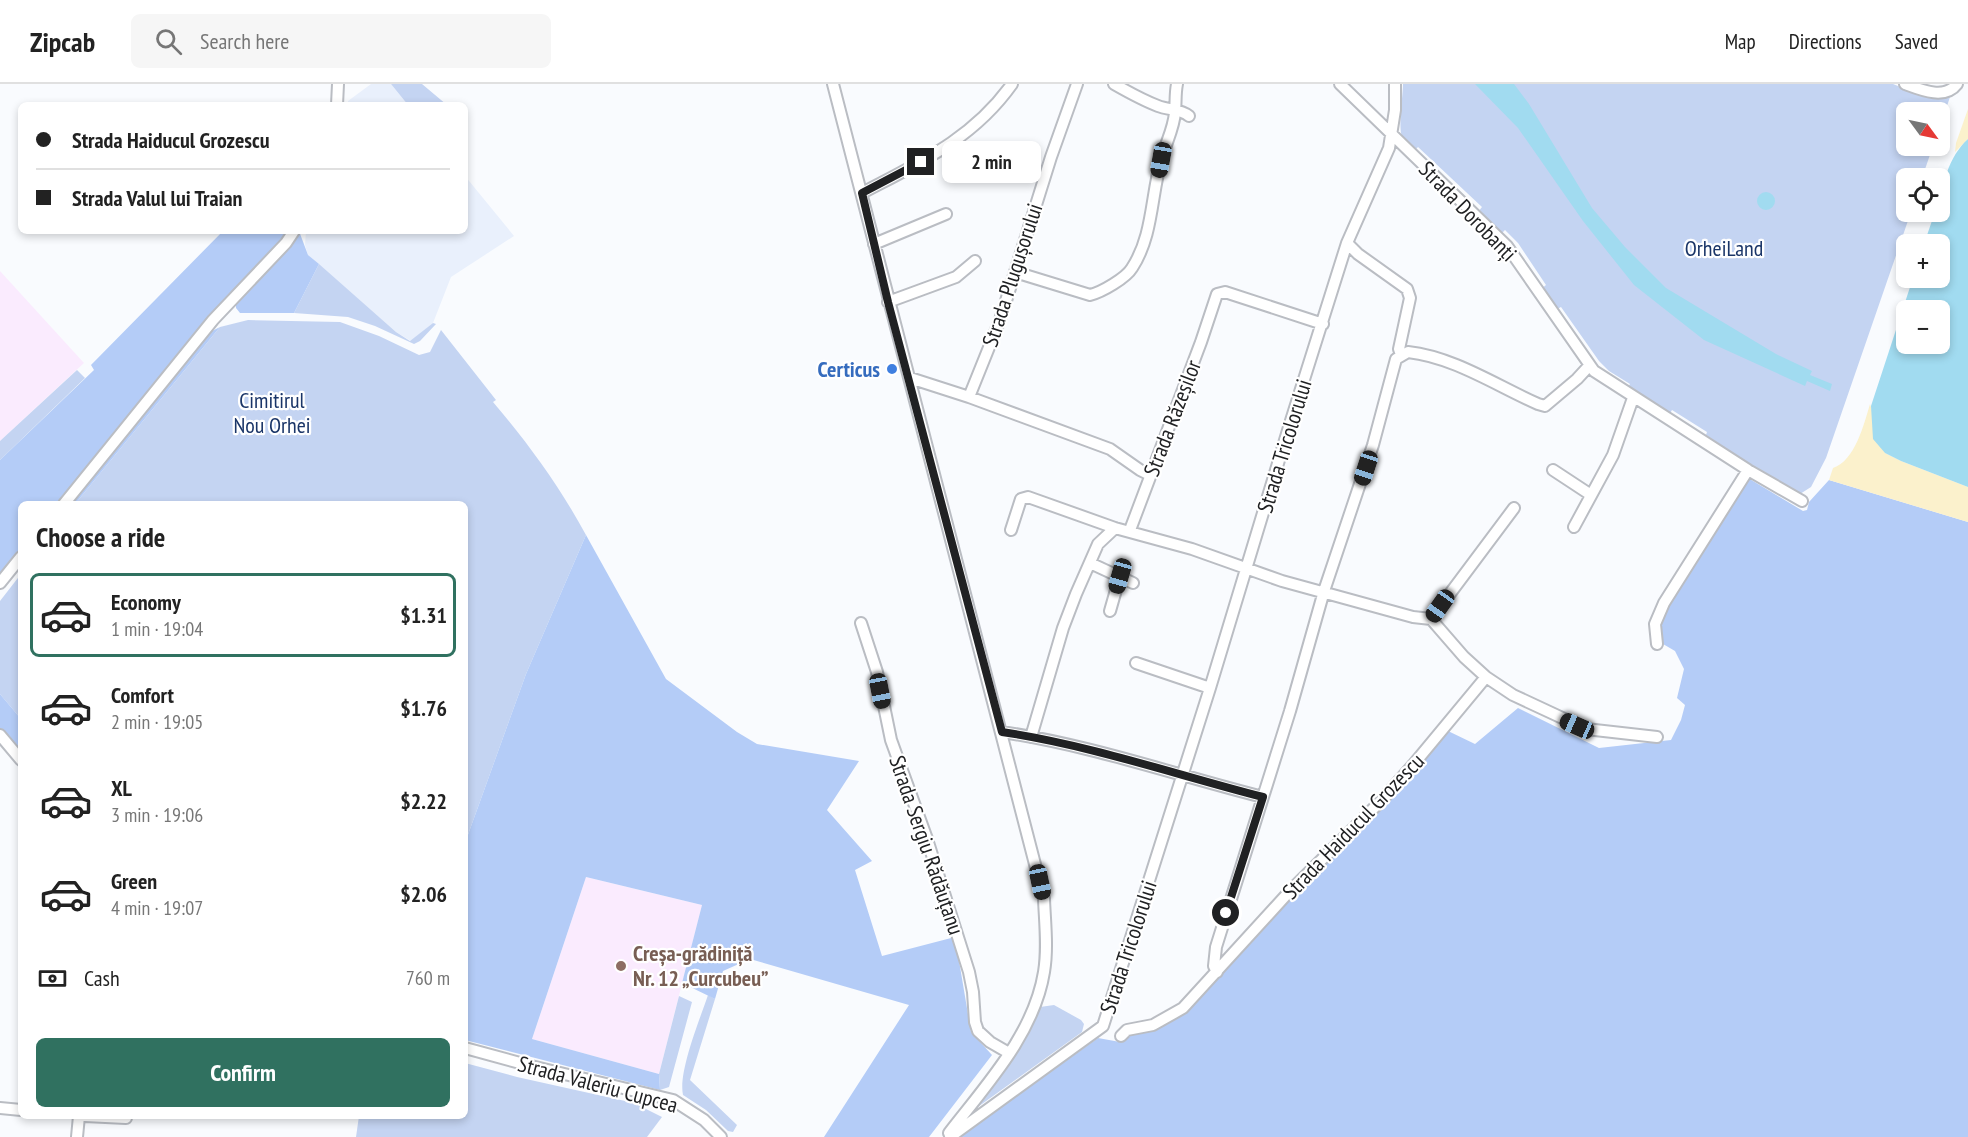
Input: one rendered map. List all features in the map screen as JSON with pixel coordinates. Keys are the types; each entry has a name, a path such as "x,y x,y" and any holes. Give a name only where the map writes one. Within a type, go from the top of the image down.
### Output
{"street":[{"path":"337,102 338,84"},
{"path":"833,84 1044,899 1046,951 1039,993 1009,1053 948,1137"},
{"path":"862,193 950,145 991,111 1012,84"},
{"name":"Strada Plugușorului","path":"969,397 1000,320 1054,147 1077,84"},
{"path":"1114,84 1143,100 1175,111 1183,111 1189,116"},
{"path":"1015,272 1090,295 1121,280 1131,270 1139,256 1150,222 1161,160 1172,129 1177,84"},
{"name":"Strada Dorobanți","path":"1340,84 1507,246 1589,366 1633,398 1802,501"},
{"name":"Strada Tricolorului","path":"948,1137 1103,1026 1347,243 1389,148 1395,110 1395,84"},
{"path":"1905,84 1925,91 1938,92 1950,91 1957,84"},
{"path":"874,244 946,214"},
{"path":"66,501 213,320 292,234"},
{"path":"1347,243 1358,254 1409,292 1410,298 1399,349 1401,354"},
{"path":"888,302 956,277 975,261"},
{"name":"Strada Răzeșilor","path":"1130,530 1219,292 1323,324"},
{"path":"1216,972 1214,966 1216,947 1324,591 1373,445 1396,359 1401,354 1415,353 1447,363 1545,406 1577,380 1589,366"},
{"path":"910,378 969,397 1110,449 1150,475"},
{"path":"1574,527 1613,455 1633,398"},
{"path":"1553,470 1591,495"},
{"path":"1657,644 1655,624 1664,603 1748,470"},
{"path":"1011,530 1021,499 1024,497 1282,581 1413,617 1431,619 1464,657 1486,677 1513,695 1577,726 1657,738"},
{"path":"1431,619 1514,508"},
{"path":"1031,737 1063,628 1098,544 1115,528"},
{"path":"0,583 18,561"},
{"path":"1090,563 1133,583"},
{"path":"1110,611 1120,576"},
{"name":"Strada Sergiu Rădăuțanu","path":"861,623 877,672 891,740 927,839 969,972 978,1031 990,1042 1009,1053"},
{"path":"1136,663 1210,688"},
{"name":"Strada Haiducul Grozescu","path":"1121,1036 1127,1030 1153,1025 1183,1008 1289,891 1407,772 1486,677"},
{"path":"1002,732 1118,757 1263,797"},
{"path":"0,735 18,756"},
{"name":"Strada Valeriu Cupcea","path":"468,1049 673,1100 704,1120 721,1137"},
{"path":"0,1108 18,1110"},
{"path":"77,1137 79,1119"}],"shaded area":[{"path":"371,84 391,84 406,102 348,102"},
{"path":"1475,84 1514,84 1529,104 1592,208 1625,247 1666,288 1776,354 1812,371 1810,375 1832,384 1830,391 1807,381 1805,386 1704,340 1634,285 1583,221 1518,128"},
{"path":"1968,139 1968,487 1885,453 1873,439 1871,406 1896,330 1896,354 1950,354 1950,300 1906,300 1910,288 1950,288 1950,234 1927,234 1932,222 1950,222 1949,168"},
{"path":"468,180 514,236 451,277 433,323 411,341 396,332 308,255 305,245 306,234 468,234"},
{"path":"1766,192 1772,195 1775,201 1772,207 1766,210 1760,207 1757,201 1760,195"},
{"path":"220,234 285,234 206,323 59,501 18,501 18,553 0,576 0,460 94,370 91,365"},
{"path":"300,234 308,255 319,264 294,313 240,313 236,308 236,303"},
{"path":"0,271 84,363 0,441"},
{"path":"220,327 77,501 71,501 206,334"},
{"path":"1748,478 1803,511 1807,510 1809,502 1829,480 1968,522 1968,1137 959,1137 1098,1038 1120,1042 1133,1034 1157,1028 1448,731 1475,744 1518,708 1599,748 1671,740 1681,720 1685,705 1677,698 1684,669 1675,651 1663,644 1660,631 1662,619 1674,595"},
{"path":"586,535 666,679 737,732 757,744 859,761 827,810 872,861 855,870 882,956 955,937 971,1032 992,1055 929,1137 824,1137 909,1005 750,959 723,971 715,999 682,983 702,905 586,877 532,1039 659,1074 660,1090 468,1041 468,835 526,674"},
{"path":"0,694 18,715 18,749 0,728"},
{"name":"Creșa-grădiniță Nr. 12 „Curcubeu”","path":"586,877 702,905 659,1074 532,1039"}],"green space":[{"path":"391,84 422,84 443,102 406,102"},
{"name":"OrheiLand","path":"1403,84 1893,84 1928,97 1950,97 1948,102 1896,102 1896,156 1930,156 1925,168 1896,168 1896,222 1908,222 1903,234 1896,234 1896,255 1826,458 1811,487 1800,494 1789,490 1672,410 1669,415 1627,389 1630,384 1609,371 1599,361 1561,307 1555,310 1541,289 1546,285 1518,243 1505,230 1501,234 1478,212 1482,207 1418,147 1414,151 1402,136 1400,126"},
{"path":"319,264 396,332 410,341 433,323 436,324 420,341 414,344 375,326 348,317 294,313"},
{"name":"Cimitirul Nou Orhei","path":"248,320 340,322 379,336 419,355 430,352 441,330 496,400 493,402 543,466 586,535 526,674 468,835 468,501 77,501 220,327"},
{"path":"77,370 85,378 0,460 0,441"},
{"path":"18,578 18,715 0,694 0,601"},
{"path":"708,995 715,999 690,1080 737,1125 733,1132 728,1131 706,1110 683,1095 682,1085 687,1060"},
{"path":"679,996 692,1002 669,1087 660,1090 659,1074"},
{"path":"1054,1005 1081,1020 1084,1024 1082,1032 975,1109 1019,1048 1040,1007"},
{"path":"468,1064 634,1103 662,1117 647,1137 356,1137 359,1119 468,1119"}],"sand":[{"path":"1968,109 1968,139 1955,152 1956,143"},
{"path":"1870,404 1885,453 1968,487 1968,522 1829,480 1833,468 1847,458 1858,441"}],"place":[{"name":"Certicus","path":"892,369"},
{"name":"Creșa-grădiniță Nr. 12 „Curcubeu”","path":"621,966"}],"route":[{"path":"921,162 862,193 888,302 1002,732 1118,757 1263,797 1226,913"}]}
